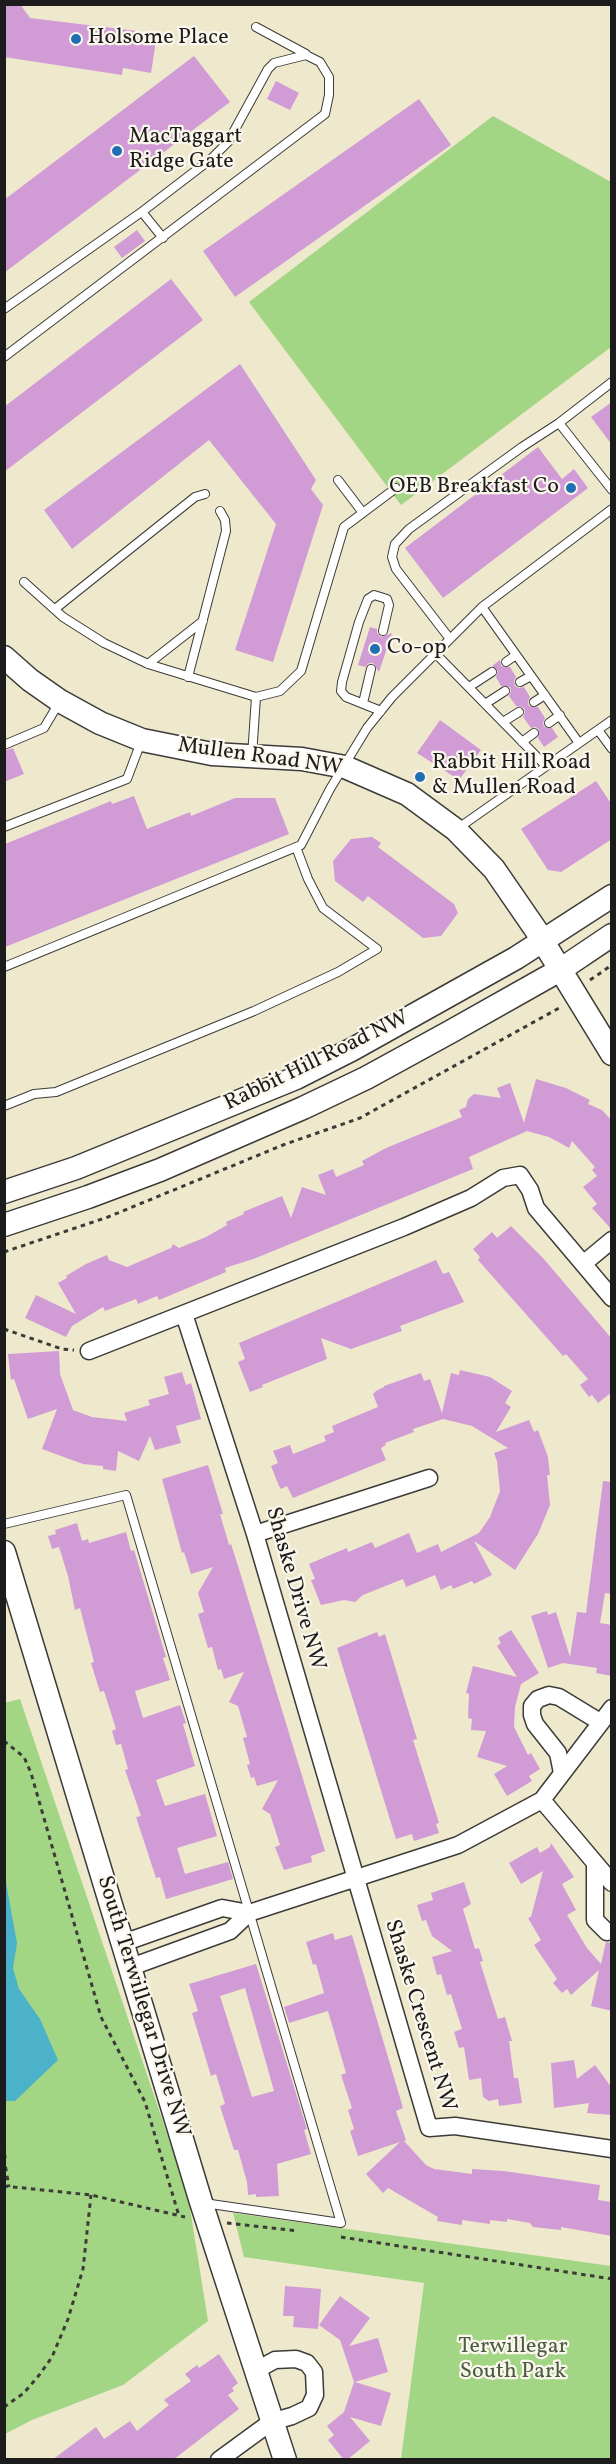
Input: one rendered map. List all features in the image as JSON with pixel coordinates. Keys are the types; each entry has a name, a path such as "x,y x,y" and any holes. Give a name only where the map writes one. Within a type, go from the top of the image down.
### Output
{"street":[{"name":"Mullen Road NW","path":"4,657 30,680 60,701 100,723 142,740 212,754 302,759 345,767 407,794 456,830 494,869 560,970"},
{"name":"Rabbit Hill Road NW","path":"4,1192 87,1164 296,1078 419,1013 543,941 612,896"},
{"name":"Rabbit Hill Road NW","path":"4,1225 160,1170 303,1108 376,1072 560,970 612,935"},
{"path":"560,970 612,1054"},
{"path":"89,1351 404,1227 471,1198 503,1178 520,1175 530,1190 536,1208 609,1291"},
{"path":"583,1264 612,1240"},
{"name":"Shaske Drive NW","path":"184,1314 255,1534 354,1879"},
{"path":"255,1534 429,1478"},
{"name":"South Terwillegar Drive NW","path":"4,1552 201,2202 285,2460"},
{"path":"562,1773 558,1754 535,1724 532,1706 538,1699 549,1695 559,1697 600,1722"},
{"path":"131,1967 230,1931 249,1913 458,1845 542,1800 612,1708"},
{"path":"542,1800 612,1883"},
{"path":"595,1863 595,1920 607,1932 612,1931"},
{"name":"Shaske Crescent NW","path":"354,1879 429,2128 455,2126 612,2149"},
{"path":"123,1942 222,1908 249,1913"},
{"path":"219,2460 271,2422 309,2408 315,2395 314,2372 307,2363 296,2359 275,2360 255,2371"}],"lane":[{"path":"4,357 325,114 329,95 329,77 320,62 256,27"},
{"path":"4,309 142,212 211,159 228,142 268,69 274,63 306,55"},
{"path":"142,212 163,238"},
{"path":"450,639 396,569 392,556 395,544 409,529 522,447 560,423 612,382"},
{"path":"560,423 612,490"},
{"path":"338,480 363,513"},
{"path":"24,582 55,609 104,643 148,664 256,697 280,691 301,671 344,527 396,488"},
{"path":"55,609 195,497 205,494"},
{"path":"4,967 301,845 330,789 367,728 381,711 482,607 612,509"},
{"path":"188,677 226,531 225,520 220,512"},
{"path":"381,711 346,697 341,691 358,622 368,599 374,596 387,599 389,605 383,631"},
{"path":"482,607 579,743"},
{"path":"148,664 203,621"},
{"path":"436,654 546,766"},
{"path":"506,662 516,655"},
{"path":"363,704 371,669"},
{"path":"469,687 492,672"},
{"path":"520,682 531,675"},
{"path":"485,704 505,691"},
{"path":"534,702 545,695"},
{"path":"252,756 256,697"},
{"path":"4,745 44,728 60,701"},
{"path":"503,722 519,712"},
{"path":"549,723 560,715"},
{"path":"456,830 612,720"},
{"path":"598,730 612,749"},
{"path":"522,742 534,733"},
{"path":"4,827 127,779 142,740"},
{"path":"4,1106 34,1094 56,1092 254,1011 338,972 377,949 323,908 308,879 296,847"},
{"path":"4,1524 126,1495 340,2223 201,2202"}],"path":[{"path":"4,1252 108,1217 283,1145 360,1118 560,1008"},
{"path":"4,1329 62,1349 89,1351"},
{"path":"4,1741 24,1757 31,1773 101,2017 145,2102 179,2216"},
{"path":"4,2136 9,2187"},
{"path":"4,2407 24,2393 40,2374 52,2357 68,2319 83,2269 91,2195"}],"green space":[{"path":"493,116 611,182 611,347 401,505 249,302"},
{"path":"20,1699 188,2196 208,2321 123,2385 32,2420 5,2434 4,1703"},
{"name":"Terwillegar South Park","path":"233,2213 611,2266 611,2459 401,2459 424,2283 244,2257"}],"water":[{"path":"4,1872 17,1943 13,1968 19,1989 40,2019 58,2060 15,2101 4,2101"}],"building":[{"name":"Holsome Place","path":"4,4 20,4 30,18 137,31 138,38 156,41 151,73 123,68 122,75 4,57"},
{"name":"MacTaggart Ridge Gate","path":"194,56 230,102 4,273 4,200"},
{"path":"276,81 299,93 290,110 267,99"},
{"name":"MacTaggart Ridge Gate","path":"419,99 451,145 235,297 203,251"},
{"path":"137,230 145,241 122,258 114,247"},
{"path":"171,279 203,320 4,472 4,407"},
{"path":"240,364 316,480 311,489 323,505 273,662 235,650 276,524 209,440 72,549 44,510"},
{"path":"612,402 612,445 591,417"},
{"path":"538,447 562,479 574,469 588,488 443,598 405,548"},
{"name":"Co-op","path":"370,627 377,629 381,637 392,633 379,672 373,663 365,667 358,665"},
{"name":"Co-op","path":"500,660 501,666 510,667 516,677 515,686 524,687 530,697 529,706 538,707 545,718 544,727 552,728 558,737 544,747 538,738 539,730 536,727 531,728 523,717 524,708 516,706 509,696 510,687 501,686 496,677 498,671 492,666"},
{"name":"Co-op","path":"440,720 481,750 459,780 417,753"},
{"path":"13,748 24,774 4,782 4,751"},
{"path":"596,781 612,805 612,839 561,872 548,870 521,829"},
{"path":"134,796 147,829 190,812 191,816 235,798 275,798 289,834 5,947 5,844 111,801 112,804"},
{"path":"372,837 381,843 378,847 454,904 458,913 441,936 423,938 368,896 363,902 335,881 333,861 351,839"},
{"path":"536,1079 566,1088 590,1100 588,1104 602,1110 612,1121 612,1230 592,1208 597,1204 583,1187 597,1176 592,1170 595,1167 572,1141 569,1148 549,1137 527,1131 469,1157 473,1169 256,1258 225,1268 226,1272 159,1300 157,1296 138,1304 136,1299 105,1311 103,1307 72,1326 66,1337 25,1318 36,1295 76,1314 58,1283 86,1264 107,1255 109,1260 127,1267 171,1248 173,1244 179,1248 206,1237 227,1225 226,1222 244,1214 243,1212 282,1196 291,1218 302,1187 326,1195 318,1175 333,1169 336,1177 364,1165 362,1161 386,1148 462,1117 459,1110 466,1107 468,1099 474,1094 501,1098 497,1088 510,1083 524,1123"},
{"path":"511,1226 543,1258 612,1339 612,1392 598,1403 592,1395 589,1397 580,1385 588,1379 566,1354 563,1356 478,1260 480,1257 473,1249 492,1232 497,1238"},
{"path":"436,1260 443,1274 449,1272 464,1302 400,1326 402,1331 351,1349 321,1338 327,1359 250,1392 238,1362 245,1359 239,1343"},
{"path":"59,1351 60,1374 73,1410 92,1417 127,1421 124,1413 150,1405 148,1400 169,1394 164,1377 182,1372 186,1385 191,1383 201,1419 176,1426 181,1443 155,1450 150,1436 139,1461 118,1451 116,1471 103,1469 103,1466 83,1464 42,1449 57,1409 28,1419 14,1379 11,1380 8,1354"},
{"path":"460,1370 490,1377 512,1391 505,1403 511,1407 496,1432 529,1420 534,1432 538,1430 548,1457 550,1505 538,1534 515,1570 474,1541 492,1575 474,1584 472,1581 453,1589 451,1585 441,1590 435,1575 406,1587 403,1579 363,1595 355,1602 344,1600 321,1605 311,1580 315,1579 309,1564 347,1548 348,1552 372,1542 375,1548 409,1533 417,1553 438,1544 441,1552 479,1533 490,1517 500,1491 494,1453 508,1448 472,1426 443,1419 413,1429 414,1432 385,1443 386,1445 381,1448 386,1460 293,1498 287,1486 281,1489 279,1486 271,1466 278,1463 273,1451 290,1445 293,1454 326,1441 324,1436 334,1432 332,1426 378,1407 373,1394 376,1391 421,1373 424,1381 430,1379 442,1413 451,1373 459,1375"},
{"path":"208,1465 223,1514 220,1514 229,1545 231,1544 238,1566 325,1851 311,1856 312,1862 284,1870 275,1847 280,1845 270,1814 262,1809 278,1780 257,1786 254,1777 251,1778 243,1738 247,1737 238,1706 229,1702 244,1672 224,1679 221,1669 218,1670 212,1647 208,1648 198,1614 204,1612 198,1593 213,1567 191,1574 184,1552 182,1553 162,1479"},
{"path":"603,1481 612,1482 612,1594 605,1593 600,1623 612,1625 612,1676 596,1673 597,1668 563,1663 548,1668 531,1616 547,1611 548,1615 556,1612 570,1657 577,1612 586,1613"},
{"path":"77,1523 82,1541 88,1539 89,1543 126,1532 131,1551 134,1550 166,1657 163,1658 170,1680 135,1691 143,1718 180,1705 195,1766 156,1780 165,1806 205,1794 217,1836 177,1848 185,1874 228,1862 233,1879 166,1899 160,1877 156,1878 136,1817 141,1816 125,1770 128,1769 121,1744 116,1745 112,1731 116,1729 104,1691 100,1692 91,1663 94,1662 80,1608 75,1610 59,1547 52,1549 48,1536 56,1534 55,1530"},
{"path":"511,1630 539,1673 521,1684 515,1707 514,1727 528,1755 531,1753 540,1769 529,1776 532,1781 507,1796 494,1774 507,1766 477,1757 486,1731 471,1730 472,1719 468,1718 469,1694 466,1693 473,1666 517,1677 497,1646 501,1643 498,1638"},
{"path":"377,1632 379,1637 385,1634 417,1739 413,1740 439,1823 436,1824 439,1833 414,1841 412,1834 396,1839 337,1648"},
{"path":"551,1843 574,1877 562,1884 576,1910 567,1915 587,1948 601,1964 606,1942 612,1943 612,2011 591,2006 599,1970 571,1995 567,1989 562,1993 553,1983 557,1979 534,1945 541,1940 528,1918 531,1917 543,1871 521,1884 509,1863 537,1847 540,1853 550,1847"},
{"path":"464,1882 471,1904 463,1909 475,1949 479,1948 483,1961 480,1962 498,2019 505,2017 512,2041 509,2041 514,2078 518,2078 522,2103 499,2106 498,2099 489,2101 483,2097 481,2078 469,2080 464,2047 459,2048 454,2032 462,2029 451,1994 447,1995 441,1974 437,1975 432,1957 452,1951 432,1936 426,1920 422,1921 417,1905 433,1900 431,1893"},
{"path":"333,1933 335,1940 352,1935 403,2108 396,2111 406,2140 404,2141 426,2165 434,2169 472,2174 472,2169 504,2171 600,2185 598,2200 612,2202 612,2236 561,2227 561,2230 533,2227 530,2223 507,2219 507,2222 490,2220 490,2224 462,2220 462,2225 437,2221 438,2217 388,2188 383,2193 366,2174 400,2142 358,2156 350,2131 354,2129 348,2110 352,2108 341,2075 346,2073 328,2011 289,2023 284,2007 324,1993 316,1964 313,1965 306,1942"},
{"path":"256,1964 307,2129 304,2130 311,2154 277,2164 279,2196 248,2195 247,2182 238,2150 234,2150 220,2106 225,2104 216,2074 211,2076 192,2013 198,2011 189,1984","holes":["245,1988 274,2091 252,2097 220,1996"]},
{"path":"574,2060 577,2079 595,2065 612,2088 612,2115 587,2113 589,2103 554,2108 551,2063"},
{"path":"285,2286 321,2289 318,2329 293,2327 294,2316 283,2316"},
{"path":"340,2296 370,2318 349,2346 378,2338 388,2372 355,2382 391,2393 381,2426 350,2417 370,2441 347,2460 344,2460 328,2440 334,2435 327,2426 344,2412 354,2382 340,2340 319,2325"},
{"path":"219,2354 238,2383 232,2388 234,2391 228,2395 239,2409 173,2460 52,2460 96,2427 104,2439 130,2421 137,2431 169,2405 164,2400 191,2381 185,2374 197,2365 199,2368"}],"place":[{"name":"Holsome Place","path":"76,39"},
{"name":"MacTaggart Ridge Gate","path":"117,151"},
{"name":"OEB Breakfast Co","path":"571,488"},
{"name":"Co-op","path":"375,649"},
{"name":"Rabbit Hill Road & Mullen Road","path":"420,777"}]}
